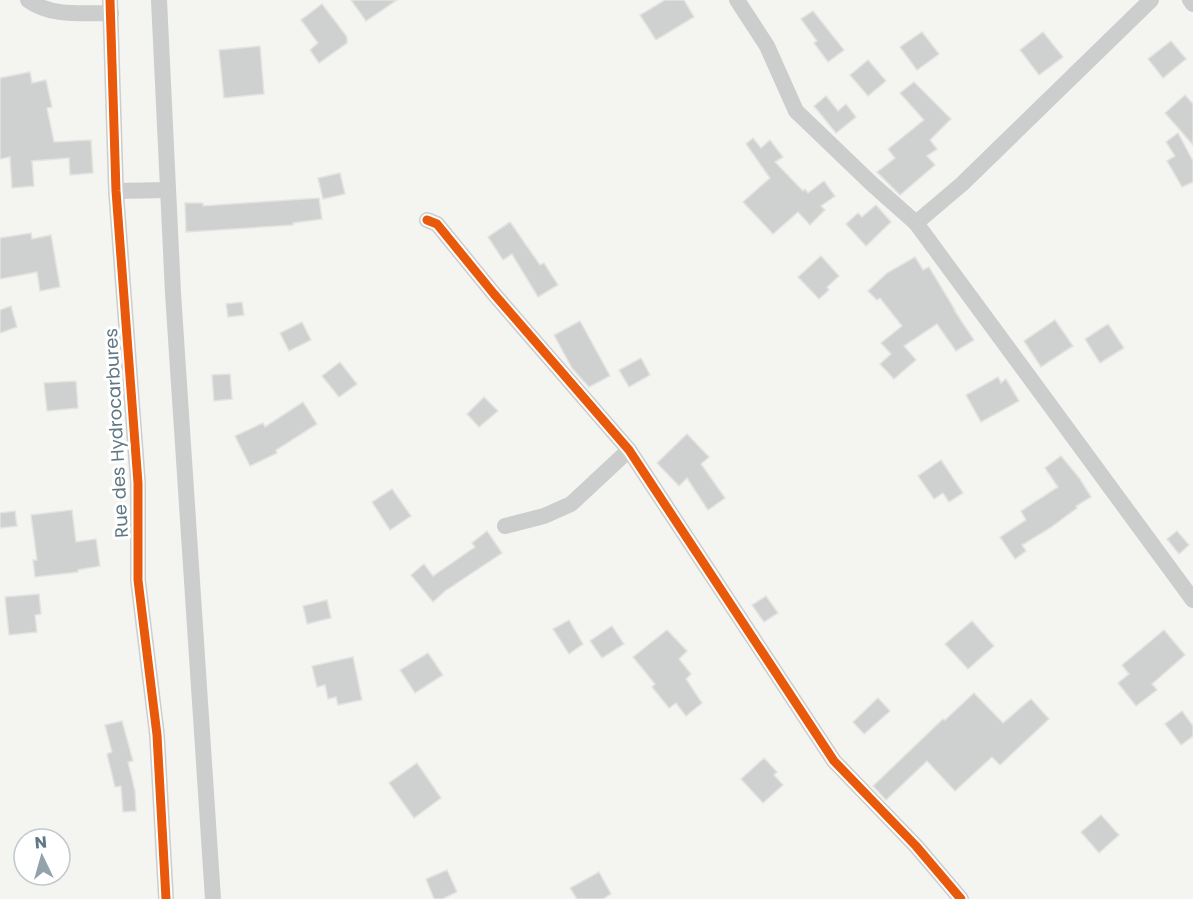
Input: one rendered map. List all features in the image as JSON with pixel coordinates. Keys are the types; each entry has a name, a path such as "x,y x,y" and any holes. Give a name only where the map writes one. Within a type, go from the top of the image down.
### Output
{"street":[{"path":"28,0 35,5 57,12 110,7"},
{"path":"159,0 168,190 213,899"},
{"path":"737,0 767,46 796,111 916,223 1193,600"},
{"path":"916,223 978,168 1151,0"},
{"path":"1190,0 1193,4"},
{"name":"Rue des Hydrocarbures","path":"110,7 116,191 138,483 138,580 157,735 166,899"},
{"path":"116,191 168,190"},
{"path":"427,220 437,224 494,294 629,450 834,761 916,846 961,899"},
{"path":"505,526 544,516 571,504 629,450"}],"building":[{"path":"351,0 397,0 366,21"},
{"path":"665,0 684,0 694,17 656,40 640,15"},
{"path":"322,4 347,37 347,43 319,63 310,50 318,43 301,20"},
{"path":"813,11 844,50 828,62 814,43 817,41 801,19"},
{"path":"922,32 939,54 917,70 900,47"},
{"path":"1043,32 1063,57 1039,75 1020,50"},
{"path":"1171,41 1186,59 1163,78 1148,59"},
{"path":"260,46 264,94 224,98 219,50"},
{"path":"868,60 886,81 868,96 850,75"},
{"path":"30,72 32,83 46,80 52,107 47,108 54,142 91,140 93,173 70,175 69,158 32,161 34,186 12,188 10,157 0,159 0,78"},
{"path":"914,82 951,119 930,140 937,149 927,156 935,165 900,195 877,172 895,158 888,149 924,120 900,93"},
{"path":"1185,95 1193,104 1193,145 1165,113"},
{"path":"826,96 838,111 846,104 856,117 836,133 814,106"},
{"path":"1178,133 1193,161 1193,182 1182,187 1167,161 1175,156 1166,142"},
{"path":"753,138 761,148 770,140 783,157 775,162 803,191 805,189 808,193 824,181 835,196 821,206 825,210 810,225 798,212 773,234 743,202 770,178 746,144"},
{"path":"340,173 345,194 323,199 318,178"},
{"path":"319,198 322,219 293,223 293,225 186,232 185,203 203,203 203,206"},
{"path":"876,205 891,222 866,246 846,224 858,213 862,217"},
{"path":"510,222 540,265 544,263 558,285 538,297 512,254 503,260 488,237"},
{"path":"31,233 32,239 51,235 60,287 40,291 37,272 0,279 0,238"},
{"path":"821,256 839,276 827,287 829,290 819,299 798,277"},
{"path":"915,257 923,270 929,267 974,340 956,351 937,324 904,346 916,360 894,379 880,364 891,354 881,343 902,326 880,298 877,300 868,291 887,273"},
{"path":"242,302 244,315 228,317 226,304"},
{"path":"11,306 17,327 0,333 0,310"},
{"path":"1055,320 1073,346 1041,367 1024,341"},
{"path":"580,321 610,376 589,387 572,368 554,335"},
{"path":"302,322 311,340 289,351 280,333"},
{"path":"1108,324 1124,348 1100,363 1085,339"},
{"path":"641,358 650,375 629,387 619,370"},
{"path":"340,362 357,384 339,397 322,376"},
{"path":"230,374 232,399 214,401 212,375"},
{"path":"998,377 1001,383 1006,379 1019,401 981,422 966,395"},
{"path":"76,381 78,408 47,411 44,383"},
{"path":"484,397 498,411 479,427 467,414"},
{"path":"303,402 317,424 276,450 277,453 250,466 235,436 263,423 265,427"},
{"path":"687,434 709,457 701,464 725,498 708,510 687,478 679,486 657,463"},
{"path":"1061,456 1091,497 1076,506 1077,508 1050,528 1022,545 1026,551 1015,559 1000,537 1026,520 1021,511 1058,487 1045,468"},
{"path":"941,460 963,493 949,502 943,493 934,499 918,476"},
{"path":"392,489 411,516 390,530 372,502"},
{"path":"72,510 76,542 96,539 100,566 78,570 78,572 35,577 33,560 37,560 31,515"},
{"path":"15,511 17,526 0,528 0,513"},
{"path":"487,531 502,553 445,591 433,602 411,575 424,564 433,576 475,547 472,543"},
{"path":"1177,531 1189,545 1179,554 1167,539"},
{"path":"39,594 41,614 35,615 37,632 9,635 5,597"},
{"path":"766,596 778,613 764,622 752,605"},
{"path":"327,600 331,618 307,624 303,606"},
{"path":"569,620 583,644 569,654 553,629"},
{"path":"972,621 994,646 968,669 945,644"},
{"path":"612,626 624,644 602,658 590,641"},
{"path":"667,630 687,651 679,659 691,674 686,679 702,703 686,716 676,703 669,708 652,687 655,684 633,657"},
{"path":"1164,630 1185,655 1152,684 1157,690 1136,706 1118,683 1129,674 1122,665"},
{"path":"428,653 443,675 415,693 400,670"},
{"path":"353,657 362,700 338,705 336,697 328,699 325,685 317,687 312,666"},
{"path":"974,693 1003,723 1031,699 1049,719 1000,765 992,757 955,791 927,761 886,800 873,786 943,719 945,720"},
{"path":"878,698 890,711 864,734 853,722"},
{"path":"1182,711 1193,726 1193,736 1181,745 1165,724"},
{"path":"122,721 133,761 128,762 135,791 136,811 123,812 121,786 115,787 107,754 112,752 105,725"},
{"path":"764,758 777,772 774,775 783,785 763,803 741,779"},
{"path":"417,763 441,798 414,818 389,783"},
{"path":"1101,815 1119,835 1099,853 1081,832"},
{"path":"447,870 457,892 442,899 434,899 426,879"},
{"path":"599,872 611,894 603,899 577,899 570,888"}],"cycle path":[{"path":"110,0 116,191 138,483 138,580 157,735 166,899"},
{"path":"427,220 437,224 494,294 629,450 834,761 916,846 961,899"}]}
